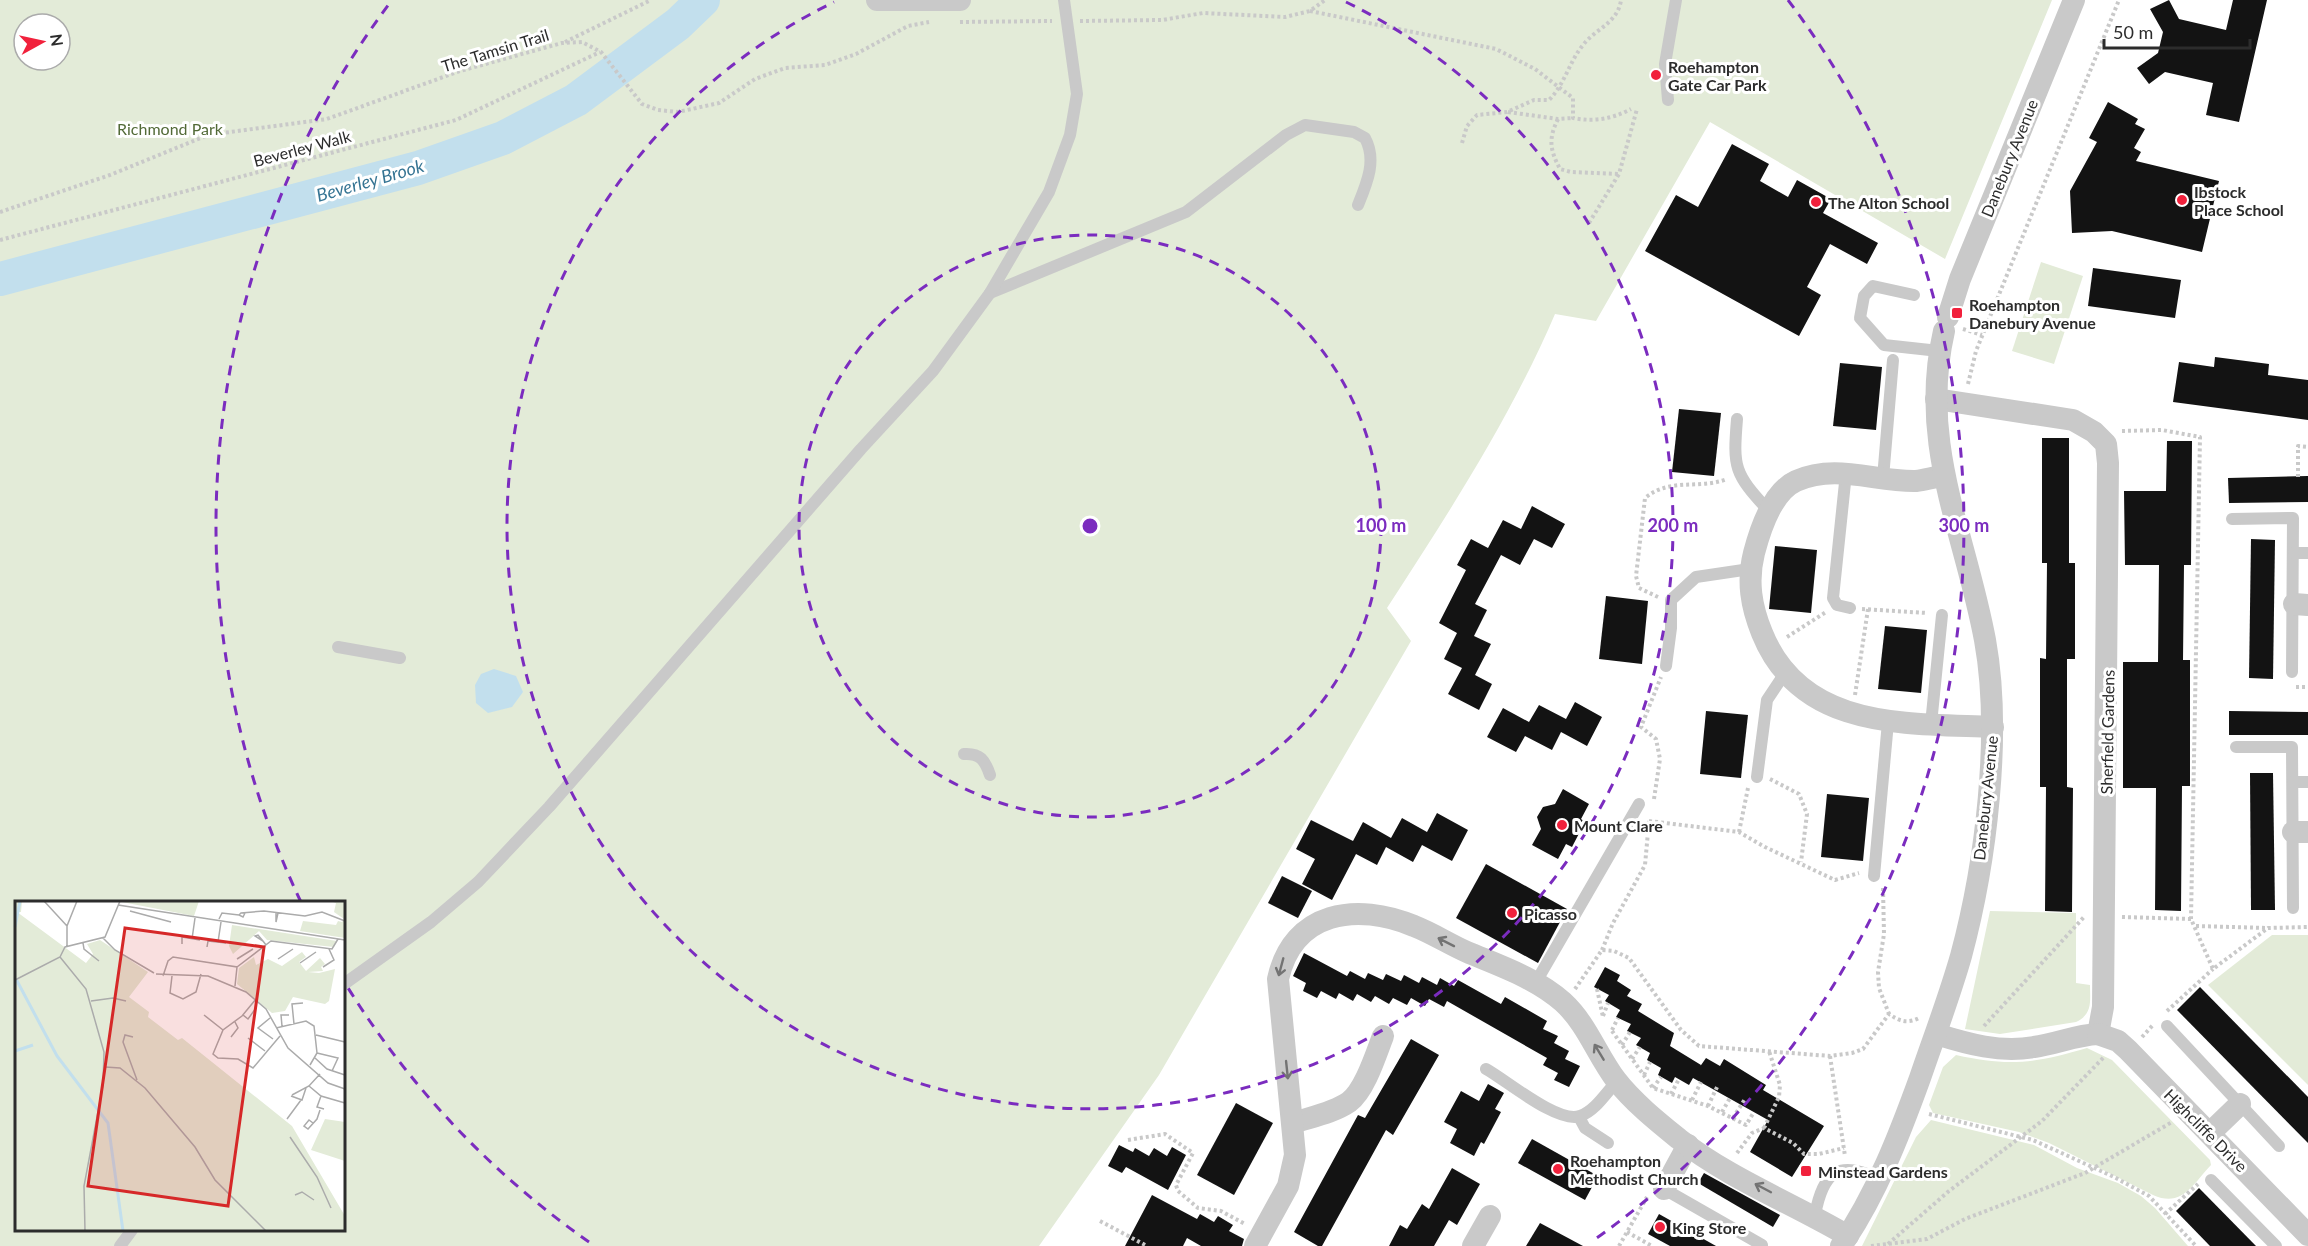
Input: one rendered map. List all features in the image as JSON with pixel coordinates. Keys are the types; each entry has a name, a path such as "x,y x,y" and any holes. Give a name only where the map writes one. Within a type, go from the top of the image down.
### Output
{"street":[{"path":"877,0 960,11"},
{"name":"Danebury Avenue","path":"1845,1241 1879,1179 1896,1142 1931,1026 1962,953 1974,893 1990,787 1992,690 1985,640 1938,451 1936,399 1960,279 2074,0"},
{"path":"1936,399 2073,420 2094,432"},
{"name":"Sherfield Gardens","path":"2094,432 2106,444 2108,463 2103,1006 2108,1038"},
{"path":"1943,476 1918,481 1824,472 1793,482 1768,510 1750,569 1750,596 1769,650 1785,673 1831,706 1888,722 1993,727"},
{"path":"1258,1240 1288,1186 1295,1155 1278,979 1282,960 1292,943 1309,926 1332,917 1361,913 1402,923 1536,982 1562,1001 1578,1017 1617,1081 1640,1105 1688,1145 1728,1170 1815,1215 1845,1241"},
{"path":"1931,1026 1974,1045 2004,1049 2108,1038"},
{"path":"1293,1123 1329,1112 1351,1101 1373,1066 1383,1036"},
{"name":"Highcliffe Drive","path":"2108,1038 2210,1133 2308,1236"},
{"path":"2210,1133 2240,1104"},
{"path":"1664,1189 1688,1145"},
{"path":"1473,1246 1490,1216"}],"lane":[{"path":"345,983 432,922 478,882 549,807 861,448 933,371 990,293 1049,192 1070,135 1077,94 1065,21 1064,0"},
{"path":"1668,100 1665,64 1676,0"},
{"path":"990,293 1186,212 1286,135 1305,125 1354,132 1365,138 1372,159 1367,182 1358,205"},
{"path":"1914,295 1873,286 1864,296 1860,318 1884,345 1948,332"},
{"path":"1882,478 1893,360"},
{"path":"1737,419 1734,454 1739,474 1743,483 1768,510"},
{"path":"1846,473 1833,598 1837,605 1850,608"},
{"path":"2232,519 2293,518 2294,553 2301,605 2292,672"},
{"path":"2294,553 2308,553"},
{"path":"1666,666 1671,628 1671,600 1696,577 1750,569"},
{"path":"1931,724 1942,615"},
{"path":"338,647 400,658"},
{"path":"1757,777 1767,700 1785,673"},
{"path":"1874,876 1888,722"},
{"path":"2236,747 2292,747 2293,782 2300,832 2293,908"},
{"path":"964,754 977,755 982,758 990,776"},
{"path":"2293,782 2308,782"},
{"path":"1536,982 1639,804"},
{"path":"2167,1026 2279,1146"},
{"path":"1486,1069 1555,1112 1567,1117 1579,1117 1596,1105 1617,1081"},
{"path":"1579,1117 1585,1128 1608,1143"},
{"path":"1815,1215 1825,1184 1835,1171 1847,1168 1879,1179"},
{"path":"2211,1180 2276,1246"},
{"path":"1664,1189 1762,1245"},
{"path":"120,1246 131,1231"},
{"path":"2299,1246 2308,1236"}],"path":[{"path":"562,43 651,0"},
{"path":"960,11 1065,21 1162,20 1203,13 1285,17 1310,11 1325,0"},
{"path":"1507,112 1525,102 1549,100 1561,88 1583,44 1604,28 1620,9 1621,0"},
{"path":"1964,404 1982,335 2119,0"},
{"path":"1310,11 1496,49 1535,69 1573,98 1573,118"},
{"path":"601,52 642,104 658,110 678,112 719,103 755,79 785,68 825,65 856,54 908,26 936,21"},
{"name":"The Tamsin Trail","path":"0,212 110,175 208,135 327,119 379,103 460,71 562,43 582,42 601,52"},
{"name":"Beverley Walk","path":"0,240 456,120 601,52"},
{"path":"1462,143 1467,126 1477,115 1507,112 1588,121 1608,118 1634,109 1619,174 1589,223"},
{"path":"1557,119 1550,134 1551,152 1560,169 1571,172 1619,174"},
{"path":"1948,332 1982,335"},
{"path":"2094,432 2162,430 2200,436 2191,919 2213,969 2268,928"},
{"path":"2298,477 2298,446 2308,447"},
{"path":"1671,600 1650,596 1639,588 1636,576 1645,498 1658,488 1716,483 1739,474"},
{"path":"1769,650 1837,605"},
{"path":"1850,608 1942,615"},
{"path":"1853,714 1868,609"},
{"path":"2292,687 2308,687"},
{"path":"1739,832 1749,786 1757,777 1768,778 1799,794 1807,814 1801,862"},
{"path":"1648,821 1739,832 1835,880 1860,873 1874,876 1882,882 1884,934 1878,972 1879,988 1889,1014 1900,1021 1931,1026"},
{"path":"1974,1045 1976,1036 1987,1023 2083,917 2191,919"},
{"path":"2196,926 2308,927"},
{"path":"1562,1001 1571,995 1602,950 1614,951 1629,958 1681,1030 1699,1046 1830,1056 1852,1053 1863,1048 1889,1014"},
{"path":"1597,989 1603,1017 1653,1088 1708,1106 1756,1130"},
{"path":"1603,1017 1608,1003"},
{"path":"1612,1030 1618,1018"},
{"path":"1622,1045 1630,1032"},
{"path":"1887,1245 1949,1191 2021,1137 2078,1087 2108,1038"},
{"path":"1632,1059 1640,1047"},
{"path":"1764,1128 1779,1097 1780,1084 1769,1052"},
{"path":"1830,1056 1847,1168"},
{"path":"1643,1076 1650,1062"},
{"path":"1653,1088 1661,1077"},
{"path":"1671,1094 1679,1079"},
{"path":"1692,1100 1701,1082"},
{"path":"1708,1106 1719,1085"},
{"path":"1722,1112 1730,1098"},
{"path":"1733,1118 1745,1100"},
{"path":"1746,1125 1754,1112"},
{"path":"1871,1246 1927,1239 1965,1219 2046,1190 2094,1168 2187,1112"},
{"path":"1922,1113 2033,1140 2094,1168 2149,1196 2196,1246"},
{"path":"1728,1170 1743,1144 1756,1130 1764,1128 1793,1143 1804,1154 1819,1154 1844,1148"},
{"path":"1128,1140 1165,1134 1193,1153 1176,1185 1178,1191 1198,1208 1221,1211 1258,1240"},
{"path":"2165,1214 2205,1178 2211,1180"},
{"path":"1100,1221 1147,1246"},
{"path":"1628,1232 1650,1245"}],"green space":[{"name":"Richmond Park","path":"0,0 2052,0 1945,259 1710,122 1596,321 1555,314 1499,428 1387,608 1411,641 1159,1075 1039,1246 0,1246"},
{"path":"2041,262 2083,276 2054,364 2012,351"},
{"path":"1990,911 2076,913 2076,983 2090,985 2088,1011 2081,1019 2076,1022 2000,1034 1965,1029"},
{"path":"2272,935 2308,935 2308,1085 2208,985"},
{"path":"2087,1048 2112,1060 2210,1160 2211,1165 2186,1192 2172,1199 2153,1195 2049,1143 2019,1132 1933,1113 1929,1105 1943,1067 1956,1055 1992,1061 2022,1062"},
{"path":"1931,1120 2034,1145 2077,1168 2118,1183 2141,1196 2155,1208 2188,1246 1862,1246 1916,1137"}],"water":[{"path":"494,669 516,676 523,692 512,707 488,713 476,703 475,685 481,674"}],"building":[{"path":"2169,0 2179,19 2226,30 2233,0 2267,0 2239,122 2206,115 2213,83 2165,72 2149,84 2137,68 2158,53 2163,32 2150,9"},
{"path":"2108,102 2138,119 2135,124 2145,129 2134,148 2141,152 2136,161 2219,181 2202,252 2112,231 2072,233 2070,191 2097,142 2089,138"},
{"path":"1732,144 1769,164 1760,181 1788,197 1797,180 1831,199 1823,213 1878,243 1867,264 1830,244 1807,287 1821,295 1799,336 1645,251 1676,195 1698,207"},
{"path":"2093,268 2181,280 2175,318 2088,306"},
{"path":"2215,357 2269,364 2268,375 2308,380 2308,420 2173,402 2179,362 2214,367"},
{"path":"1840,363 1882,367 1876,430 1833,426"},
{"path":"1679,409 1721,413 1714,476 1672,472"},
{"path":"2042,438 2069,438 2069,563 2075,563 2075,659 2067,659 2067,787 2073,788 2072,912 2045,911 2046,787 2040,787 2040,658 2046,659 2047,563 2042,563"},
{"path":"2167,441 2192,441 2191,565 2184,565 2183,660 2190,660 2190,786 2182,786 2181,911 2155,910 2156,788 2123,788 2123,662 2158,662 2159,565 2125,565 2124,491 2166,491"},
{"path":"2308,476 2308,502 2229,503 2228,478"},
{"path":"1532,506 1565,524 1552,548 1534,539 1520,565 1501,555 1475,604 1487,610 1474,636 1491,644 1475,675 1492,684 1479,710 1448,694 1462,668 1444,659 1457,633 1439,623 1466,570 1457,565 1471,539 1488,548 1503,520 1521,529"},
{"path":"2251,539 2275,540 2273,679 2249,678"},
{"path":"1775,546 1817,550 1811,613 1769,609"},
{"path":"1606,596 1648,601 1642,664 1599,659"},
{"path":"1885,626 1927,630 1921,693 1878,689"},
{"path":"1575,702 1602,717 1587,746 1561,732 1552,750 1525,736 1516,752 1487,737 1503,708 1529,722 1539,705 1566,719"},
{"path":"1706,711 1748,715 1741,778 1700,774"},
{"path":"2229,711 2308,712 2308,735 2229,735"},
{"path":"2250,773 2273,773 2275,910 2251,910"},
{"name":"Mount Clare","path":"1563,789 1589,804 1581,819 1585,822 1572,847 1566,844 1558,859 1532,845 1541,829 1537,817 1543,807 1555,804"},
{"path":"1827,794 1869,798 1863,861 1821,857"},
{"path":"1437,813 1468,830 1452,861 1422,845 1413,862 1386,847 1377,865 1356,854 1332,900 1302,884 1315,859 1296,849 1311,820 1353,841 1363,822 1391,838 1402,818 1427,832"},
{"name":"Picasso","path":"1486,864 1567,909 1538,963 1456,918"},
{"path":"1282,876 1312,891 1298,918 1268,903"},
{"path":"1304,953 1347,976 1350,971 1365,979 1368,973 1383,980 1386,974 1401,981 1404,975 1419,983 1422,977 1437,985 1440,978 1454,986 1458,980 1501,1004 1505,997 1547,1021 1543,1029 1558,1036 1554,1043 1569,1051 1565,1059 1580,1066 1569,1087 1554,1080 1558,1073 1543,1065 1547,1058 1447,1001 1444,1007 1429,999 1425,1006 1411,998 1407,1005 1393,998 1389,1004 1375,996 1371,1002 1357,994 1353,1001 1339,993 1336,999 1321,991 1317,998 1303,991 1306,983 1293,976"},
{"path":"1605,967 1620,975 1617,981 1631,990 1627,996 1642,1004 1638,1011 1674,1033 1670,1046 1701,1065 1699,1068 1706,1058 1720,1066 1724,1059 1766,1085 1763,1090 1824,1126 1792,1177 1750,1152 1768,1120 1693,1078 1689,1085 1675,1077 1672,1083 1658,1075 1661,1068 1647,1060 1650,1053 1636,1045 1641,1038 1627,1031 1631,1024 1616,1017 1620,1010 1605,1001 1609,995 1594,987"},
{"path":"2200,987 2308,1097 2308,1143 2177,1010"},
{"path":"1411,1039 1439,1055 1393,1135 1386,1130 1322,1246 1318,1246 1294,1232 1358,1115 1365,1118"},
{"path":"1488,1084 1504,1093 1495,1109 1501,1112 1484,1144 1481,1142 1474,1156 1450,1143 1457,1129 1444,1122 1461,1091 1479,1101"},
{"path":"1236,1103 1273,1123 1234,1195 1197,1175"},
{"name":"Roehampton Methodist Church","path":"1532,1139 1598,1176 1585,1200 1518,1163"},
{"path":"1119,1145 1133,1152 1135,1148 1149,1156 1154,1148 1167,1156 1172,1147 1186,1155 1168,1190 1126,1167 1122,1173 1108,1166"},
{"path":"1452,1168 1480,1184 1457,1225 1449,1220 1434,1246 1389,1246 1400,1225 1407,1229 1422,1204 1429,1209"},
{"path":"1704,1173 1780,1215 1773,1227 1698,1183"},
{"path":"2199,1188 2256,1246 2210,1246 2176,1211"},
{"path":"1152,1195 1197,1219 1200,1214 1214,1222 1218,1216 1233,1225 1229,1231 1244,1239 1242,1246 1201,1246 1187,1238 1183,1246 1125,1246"},
{"path":"1659,1214 1716,1246 1670,1246 1648,1234"},
{"path":"1540,1223 1583,1246 1526,1246"}],"waterway":[{"name":"Beverley Brook","path":"0,279 418,168 503,138 576,100 678,24 703,0"}],"place":[{"name":"Roehampton Gate Car Park","path":"1656,75"},
{"name":"Ibstock Place School","path":"2182,200"},
{"name":"The Alton School","path":"1816,202"},
{"name":"Roehampton Danebury Avenue","path":"1957,313"},
{"name":"Mount Clare","path":"1562,825"},
{"name":"Picasso","path":"1512,913"},
{"name":"Roehampton Methodist Church","path":"1558,1169"},
{"name":"Minstead Gardens","path":"1806,1171"},
{"name":"King Store","path":"1660,1227"}]}
